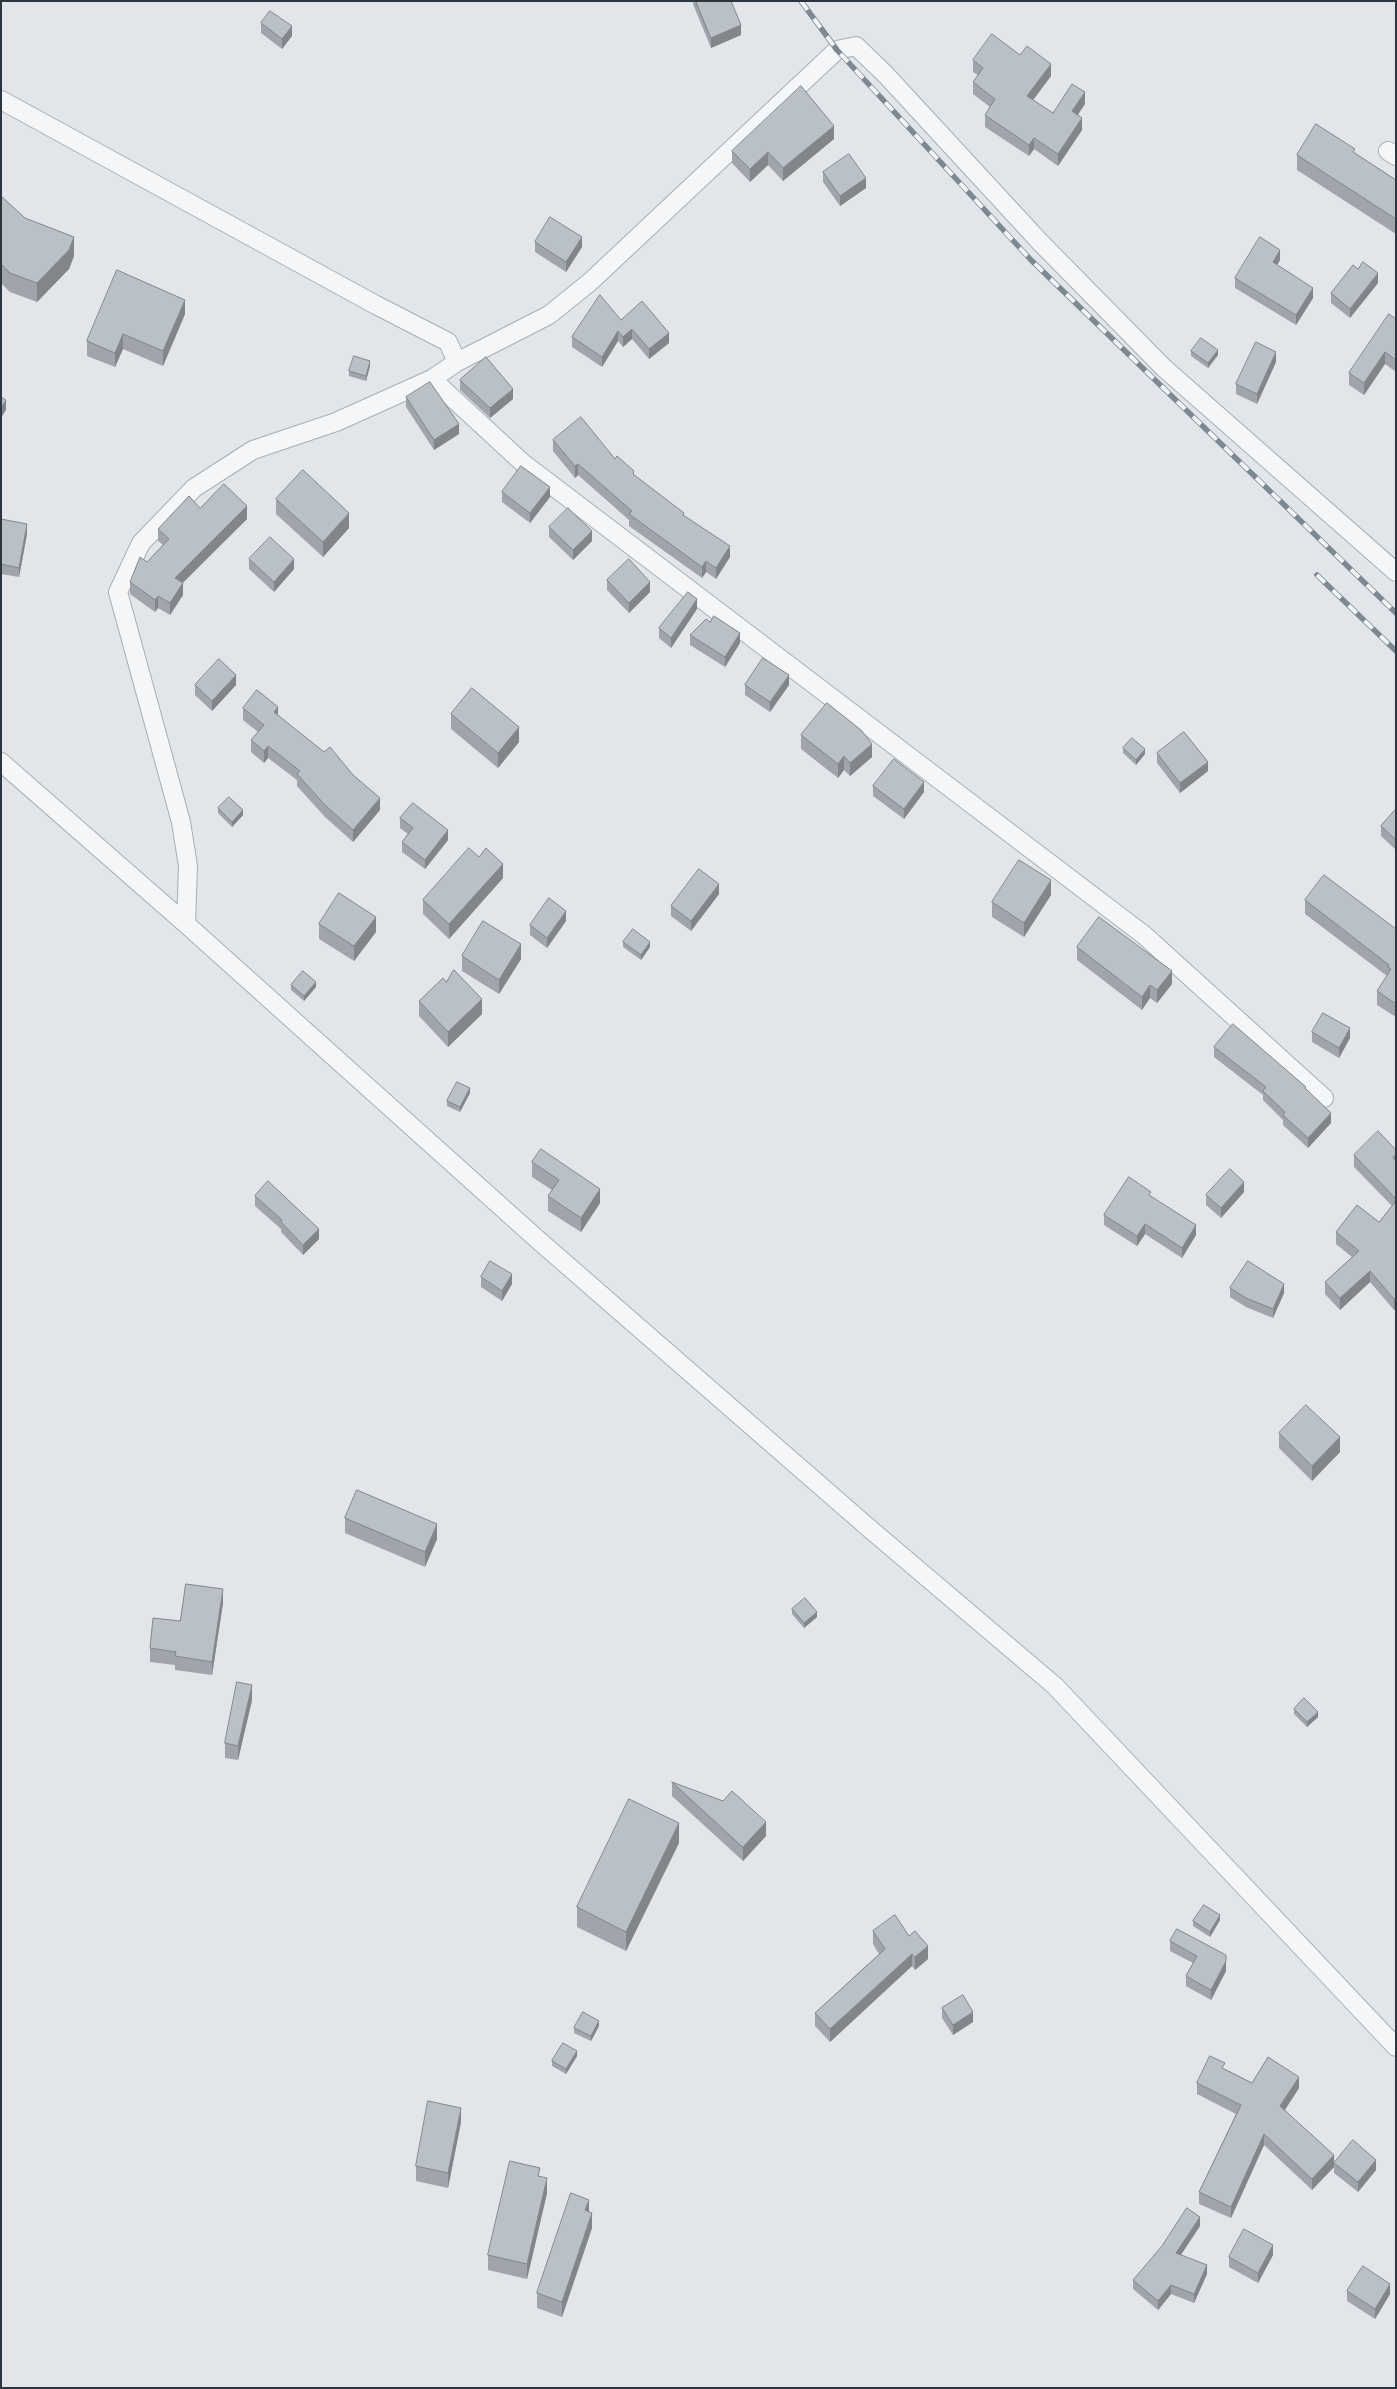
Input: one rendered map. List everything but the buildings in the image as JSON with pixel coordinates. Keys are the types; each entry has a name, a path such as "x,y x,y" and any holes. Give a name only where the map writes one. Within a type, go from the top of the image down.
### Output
{"street":[{"path":"186,924 188,866 181,822 118,592 141,543 194,488 253,450 336,422 432,379 457,362 549,315 590,282 837,50 856,46 1040,242 1164,368 1396,572"},
{"path":"1,100 376,305 448,342 457,362"},
{"path":"432,379 524,464 1144,935 1324,1098"},
{"path":"1,762 186,924 545,1246 870,1529 1055,1686 1396,2047"}],"railway":[{"path":"801,1 837,50 1031,260 1396,613"},
{"path":"1317,575 1396,651"}]}
